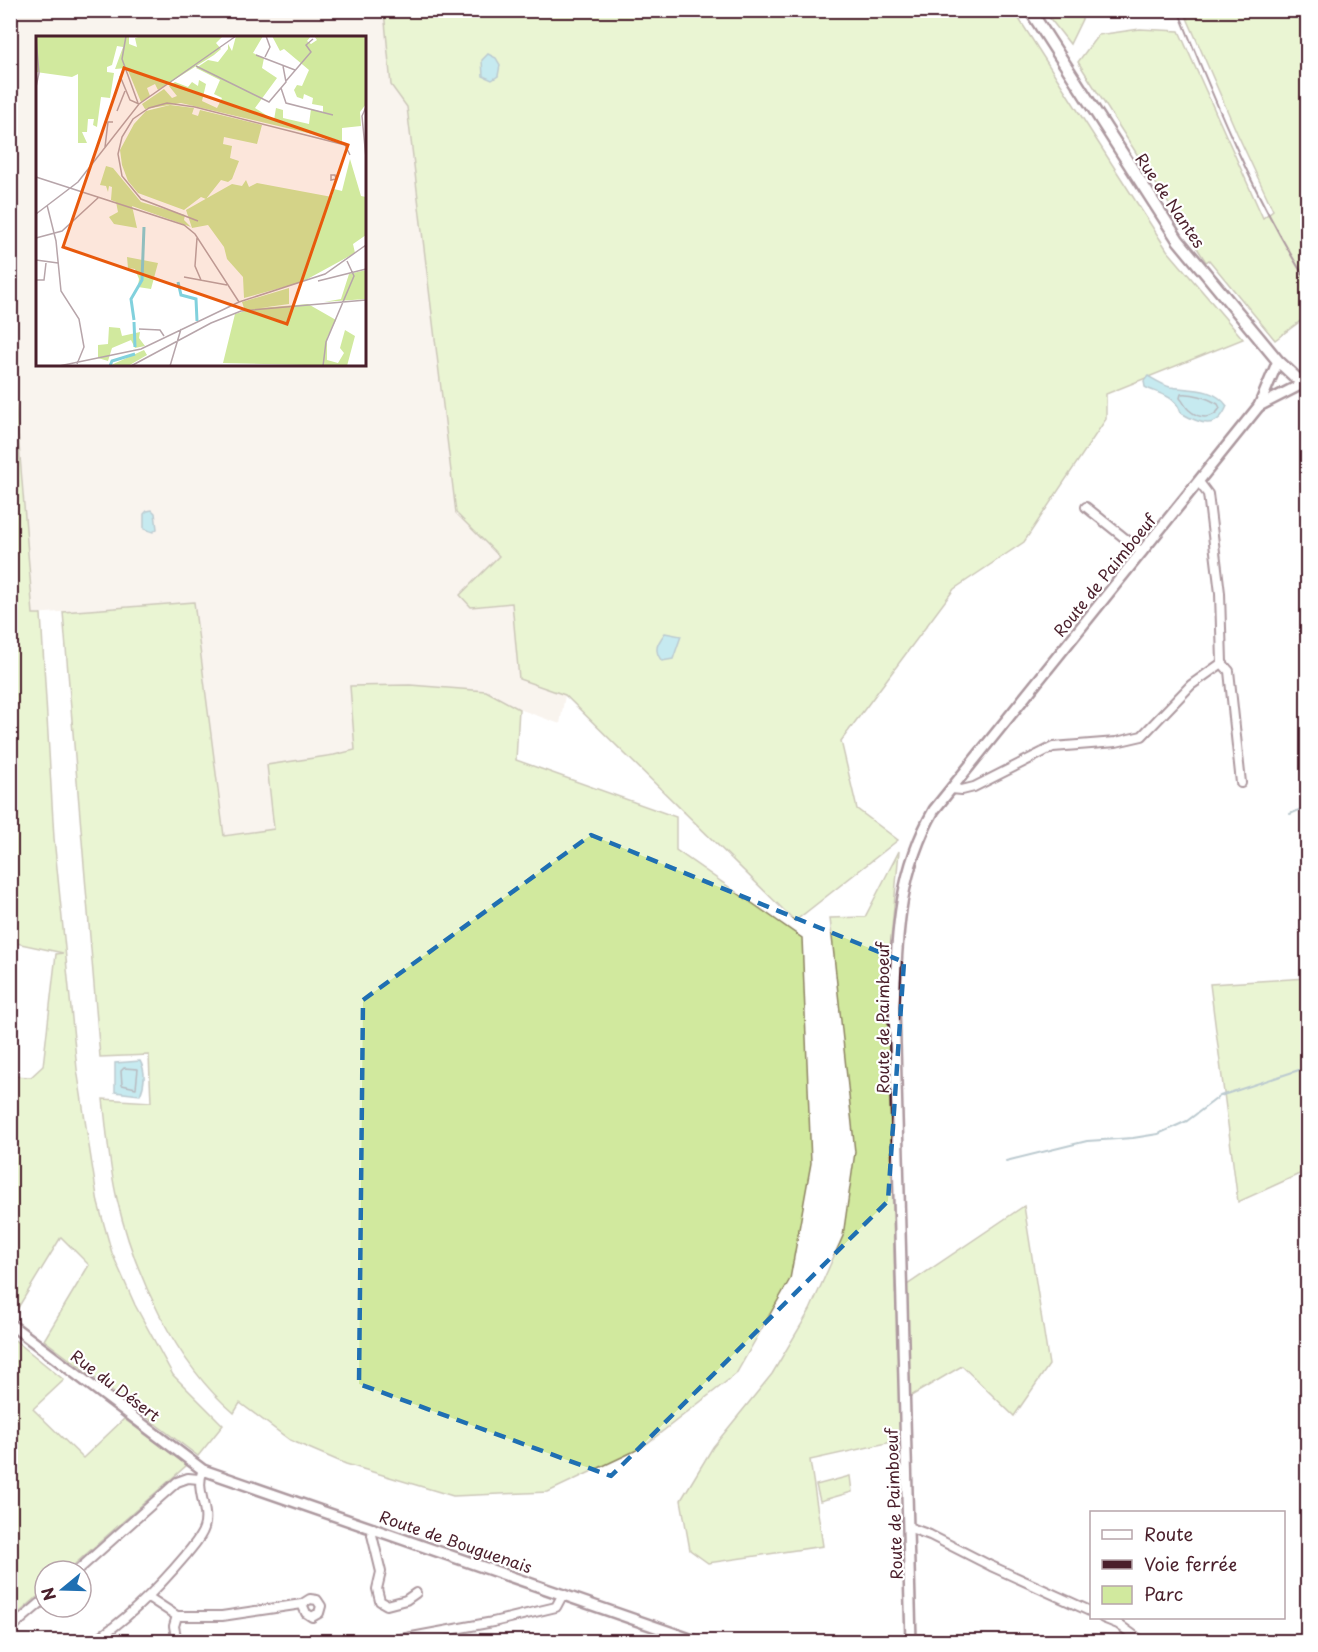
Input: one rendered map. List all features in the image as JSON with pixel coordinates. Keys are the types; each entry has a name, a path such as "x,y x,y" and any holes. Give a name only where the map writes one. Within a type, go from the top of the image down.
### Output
{"main road":[{"name":"Rue de Nantes","path":"1030,10 1174,234 1278,361 1305,387"}],"street":[{"name":"Route de Paimboeuf","path":"911,1641 894,1006 897,929 907,874 916,846 934,810 1259,406 1278,361"},
{"name":"Route de Paimboeuf","path":"1259,406 1305,387"},
{"path":"1199,482 1208,494 1220,593 1222,663 1229,671 1241,783"},
{"path":"1086,507 1142,552"},
{"path":"951,789 962,790 974,787 1053,747 1116,742 1142,736 1191,685 1222,663"},
{"name":"Rue du Désert","path":"10,1323 201,1474"},
{"path":"90,1559 177,1482 201,1474 205,1519 202,1533 148,1597 107,1632 92,1641"},
{"name":"Route de Bouguenais","path":"201,1474 373,1528 699,1641"},
{"path":"908,1527 930,1535 1090,1611"},
{"path":"373,1528 372,1534 381,1572 377,1589 380,1601 387,1605 406,1600 416,1593"},
{"path":"390,1641 493,1622 556,1606 563,1594"},
{"path":"148,1597 177,1616 222,1616 302,1604"},
{"path":"10,1629 33,1609"},
{"path":"177,1616 174,1626 177,1641"},
{"path":"1107,1619 1143,1641"}],"highlighted area":[{"path":"591,835 904,962 888,1201 611,1476 359,1384 363,1000"}],"shaded area":[{"path":"10,11 384,11 391,85 407,107 499,556 471,607 512,603 519,679 565,695 560,724 519,709 485,691 350,686 355,750 334,755 275,829 223,836 194,602 33,614 10,336"}],"green space":[{"path":"384,11 1014,11 1167,250 1243,339 1106,394 1106,419 1024,542 954,589 841,741 857,809 898,840 795,921 565,695 519,679 512,603 471,607 460,595 499,556 456,513 407,107 391,85"},
{"path":"1044,11 1086,11 1070,44"},
{"path":"1184,11 1307,11 1307,316 1275,340 1209,260 1206,262 1078,62 1098,35 1140,29 1179,31 1263,218 1273,210"},
{"path":"10,336 33,614 41,614 54,838 77,1069 98,1203 112,1253 135,1305 173,1375 223,1425 198,1456 44,1340 89,1265 61,1237 13,1316 11,1314 11,1076 31,1077 43,1066 56,954 63,953 11,942"},
{"path":"194,602 224,836 274,829 267,765 355,750 350,686 410,685 486,691 519,709 516,760 676,817 676,850 802,938 811,1163 790,1279 736,1374 641,1448 548,1492 453,1496 346,1464 290,1440 240,1403 234,1413 193,1369 176,1343 160,1315 134,1257 114,1187 103,1099 151,1102 149,1055 100,1057 63,612"},
{"path":"899,851 887,983 895,1293 1024,1206 1049,1365 1014,1416 962,1366 899,1403 901,1440 810,1460 823,1546 708,1563 690,1550 681,1500 713,1447 772,1374 810,1310 843,1236 855,1152 830,918 865,917"},
{"path":"1307,978 1307,1117 1301,1123 1306,1171 1238,1202 1210,984"},
{"path":"11,1337 64,1380 33,1409 83,1458 124,1419 187,1465 81,1559 33,1559 33,1601 11,1620"},
{"path":"850,1476 852,1492 820,1501 816,1485"}],"water":[{"path":"488,54 496,58 500,65 498,76 492,80 483,76 482,60"},
{"path":"1148,376 1170,387 1209,392 1227,406 1223,414 1213,422 1195,420 1181,413 1175,402 1167,396 1145,387 1144,381"},
{"path":"152,510 155,513 157,529 153,532 144,529 144,514"},
{"path":"665,633 681,636 673,659 662,661 657,647"},
{"path":"140,1061 144,1078 140,1095 115,1092 115,1063"}],"waterway":[{"path":"1290,814 1308,806"},
{"path":"1006,1161 1087,1141 1158,1134 1187,1121 1220,1096 1308,1067"}],"railway":[{"path":"1178,10 1253,184 1308,283"}]}
